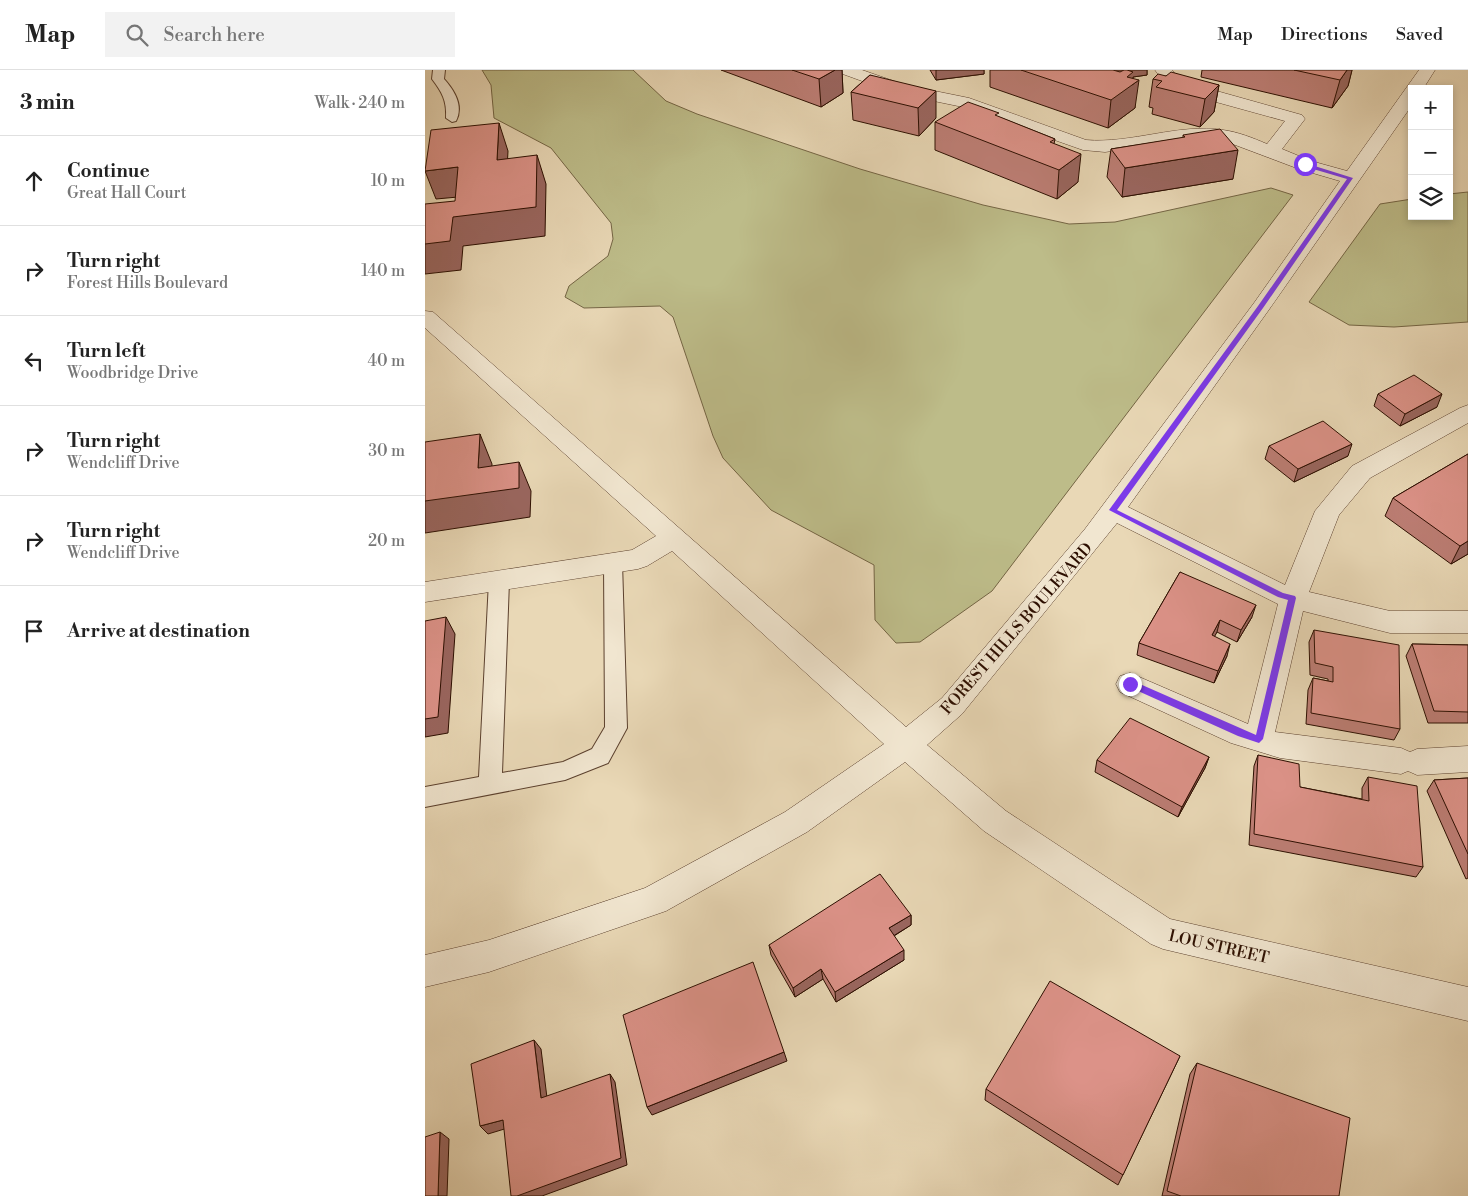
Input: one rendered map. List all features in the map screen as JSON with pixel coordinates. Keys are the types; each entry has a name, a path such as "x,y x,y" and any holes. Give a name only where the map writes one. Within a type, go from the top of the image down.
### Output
{"street":[{"path":"845,70 890,77 901,89 963,102 1094,147 1200,134 1223,135 1244,140 1305,164 1350,178"},
{"path":"1163,70 1175,85 1296,119 1271,151"},
{"name":"FOREST HILLS BOULEVARD","path":"1416,85 1427,70"},
{"name":"FOREST HILLS BOULEVARD","path":"425,971 489,956 654,900 796,822 906,745 952,706 1088,543 1261,307 1408,97"},
{"name":"LOU STREET","path":"425,318 498,380 906,745 995,821 1163,933 1468,1004"},
{"path":"1259,739 1293,598 1328,510 1361,472 1468,413"},
{"path":"1112,510 1281,595 1390,622 1468,622"},
{"path":"425,592 638,559 673,538"},
{"path":"1130,684 1241,734 1280,746 1409,762 1468,759"}],"lane":[{"path":"439,70 438,79 449,91 453,104 452,118"},
{"path":"425,797 565,771 600,756 616,728 613,562"},
{"path":"490,785 499,580"}],"shaded area":[{"path":"482,70 633,70 666,101 697,114 860,169 983,205 1069,224 1115,222 1271,188 1293,195 992,591 920,642 896,643 875,620 874,565 771,510 723,458 713,436 673,317 660,306 584,308 565,297 569,286 608,256 613,239 611,223 551,148 494,118 491,85"},
{"path":"1468,192 1468,322 1394,327 1349,325 1309,302 1380,204 1408,200 1408,220 1453,220 1453,194"}],"building":[{"path":"792,70 835,70 819,79"},
{"path":"1021,70 1113,70 1120,72 1127,70 1133,72 1127,77 1139,80 1111,100"},
{"path":"1294,70 1347,70 1340,80"},
{"path":"1171,72 1219,85 1205,99 1156,87 1162,81 1153,79 1158,74 1166,76"},
{"path":"870,75 936,91 918,108 851,92"},
{"path":"968,102 999,113 995,115 1055,139 1050,142 1081,154 1059,170 935,122"},
{"path":"499,123 497,160 537,155 536,207 453,217 450,241 425,244 425,204 455,201 458,167 425,171 431,130"},
{"path":"1220,129 1238,150 1125,168 1111,149 1185,137 1183,135"},
{"path":"1414,375 1442,394 1405,414 1378,394"},
{"path":"1323,421 1352,444 1298,469 1269,446"},
{"path":"480,434 478,468 519,462 519,488 425,501 425,442"},
{"path":"1468,454 1468,541 1460,546 1393,498"},
{"path":"1180,572 1256,605 1241,630 1220,620 1212,635 1230,644 1218,671 1139,643"},
{"path":"446,617 438,717 425,719 425,621"},
{"path":"1314,630 1399,645 1400,729 1311,713 1313,678 1333,682 1333,667 1315,663"},
{"path":"1412,644 1468,645 1468,712 1434,711"},
{"path":"1130,718 1209,757 1182,807 1097,760"},
{"path":"1258,755 1299,764 1300,787 1369,801 1368,777 1417,786 1423,867 1254,834"},
{"path":"1468,778 1468,854 1434,780"},
{"path":"880,874 911,915 889,928 904,950 835,992 821,969 793,988 769,945"},
{"path":"753,962 784,1052 647,1107 623,1015"},
{"path":"1050,981 1180,1056 1123,1175 986,1089"},
{"path":"534,1040 541,1098 610,1074 621,1158 517,1196 511,1196 503,1120 480,1126 471,1064"},
{"path":"1197,1063 1350,1118 1339,1196 1181,1196 1167,1191"},
{"path":"440,1132 438,1196 425,1196 425,1137"}],"route":[{"path":"1130,684 1241,734 1259,739 1293,598 1281,595 1112,510 1261,307 1350,178 1305,164"}]}
